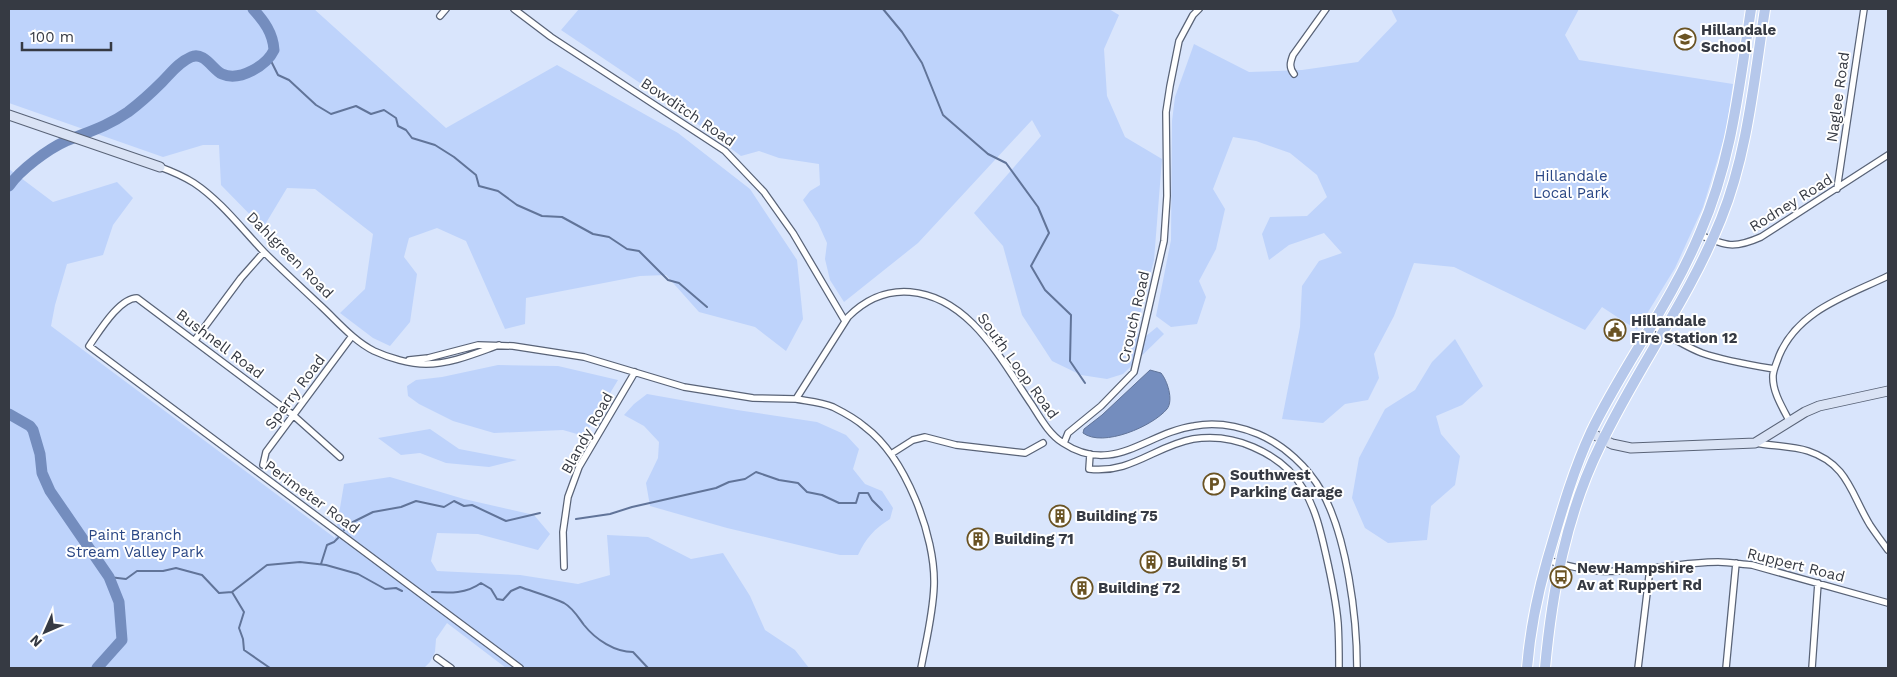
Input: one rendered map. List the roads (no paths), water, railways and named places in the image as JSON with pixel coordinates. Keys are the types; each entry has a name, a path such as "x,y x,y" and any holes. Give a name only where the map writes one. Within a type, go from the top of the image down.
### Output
{"main road":[{"path":"1527,668 1540,584 1564,500 1591,433 1676,283 1700,235 1714,200 1726,162 1736,112 1751,9"},
{"path":"1545,668 1553,601 1560,564 1577,503 1603,439 1696,273 1712,240 1730,194 1744,143 1765,9"}],"street":[{"path":"440,16 446,9"},
{"name":"Bowditch Road","path":"514,9 551,38 725,150 764,192 793,233 845,321"},
{"name":"Crouch Road","path":"1064,443 1068,433 1101,406 1134,372 1142,330 1164,241 1167,196 1166,112 1170,86 1180,41 1193,15 1199,9"},
{"path":"1294,74 1290,63 1293,55 1326,9"},
{"name":"Naglee Road","path":"1837,189 1864,9"},
{"path":"9,115 160,167"},
{"name":"Rodney Road","path":"1700,235 1733,246 1745,244 1761,237 1888,155"},
{"name":"Dahlgreen Road","path":"160,167 179,174 195,183 217,202 264,252 352,336 374,351 402,360 428,358 478,345 541,349 584,356 684,387 753,398 796,399 831,406 866,427 891,454 906,477 921,513 930,547 934,585 920,668"},
{"path":"195,340 241,278 264,252"},
{"path":"1790,422 1776,395 1773,376 1784,345 1804,319 1818,310 1888,276"},
{"name":"South Loop Road","path":"845,321 859,307 874,298 894,292 915,292 937,298 957,309 971,321 985,338 1048,428 1064,443 1080,452 1108,456 1124,453 1177,430 1211,425 1235,427 1253,432 1290,454 1316,482 1333,514 1351,589 1356,631 1357,668"},
{"name":"Bushnell Road","path":"89,346 122,303 130,298 137,298 293,415 340,457"},
{"path":"796,399 845,321"},
{"path":"1651,325 1703,353 1774,369"},
{"name":"Sperry Road","path":"263,465 266,452 352,336"},
{"name":"Perimeter Road","path":"89,346 520,668"},
{"name":"Blandy Road","path":"564,567 563,532 568,497 579,467 635,372"},
{"path":"1755,443 1819,406 1888,391"},
{"path":"1591,433 1612,444 1631,448 1755,443 1808,451 1831,462 1838,468 1860,504 1869,524 1888,550"},
{"path":"891,454 913,440 925,437 956,446 1026,454 1042,443"},
{"path":"1090,454 1089,469 1114,468 1132,464 1177,444 1212,438 1234,440 1249,445 1266,453 1282,464 1304,490 1312,504 1320,532 1337,614 1339,668"},
{"name":"Ruppert Road","path":"1547,560 1600,571 1717,562 1752,565 1888,603"},
{"path":"1726,668 1736,563"},
{"path":"1638,668 1650,568"},
{"path":"1812,668 1818,583"},
{"path":"438,658 451,668"}],"waterway":[{"path":"9,186 27,167 51,149 105,125 128,112 150,94 179,65 191,57 200,57 222,74 229,76 245,74 259,66 274,50 272,38 267,28 253,9"},
{"path":"883,9 902,32 922,63 943,115 988,154 1006,163 1038,207 1049,233 1031,266 1045,290 1071,315 1070,361 1085,383"},
{"path":"269,57 278,75 289,80 316,105 331,114 356,106 371,114 384,110 396,118 398,126 406,130 412,138 435,145 454,157 476,175 479,186 498,191 517,205 542,216 562,217 593,234 609,237 627,249 639,251 668,280 679,283 707,307"},
{"path":"9,414 30,426 33,430 40,454 42,473 50,491 109,577 119,602 122,640 97,668"},
{"path":"576,519 610,514 632,507 716,488 729,482 745,479 756,472 779,480 798,483 807,492 822,495 839,503 856,503 859,493 868,493 882,510"},
{"path":"344,530 347,525 373,512 401,507 416,501 444,507 454,501 464,506 472,505 506,521 540,513"},
{"path":"321,564 327,545 338,538"},
{"path":"109,577 126,579 137,571 163,571 176,568 202,575 219,593 232,592 267,565 300,562 326,565 358,574 385,589 396,588 402,591"},
{"path":"432,592 464,591 481,583 491,589 497,599 503,600 511,591 520,587 564,603 570,607 584,625 600,640 619,650 633,652 648,668"},
{"path":"232,592 244,612 239,628 244,650 270,668"}],"place":[{"name":"Hillandale School","path":"1685,39"},
{"name":"Hillandale Fire Station 12","path":"1615,330"},
{"name":"Southwest Parking Garage","path":"1214,484"},
{"name":"Building 75","path":"1060,516"},
{"name":"Building 71","path":"978,539"},
{"name":"Building 51","path":"1151,562"},
{"name":"New Hampshire Av at Ruppert Rd","path":"1561,577"},
{"name":"Building 72","path":"1082,588"}],"park label":[{"name":"Hillandale Local Park","path":"1571,184"},
{"name":"Paint Branch Stream Valley Park","path":"135,544"}]}
